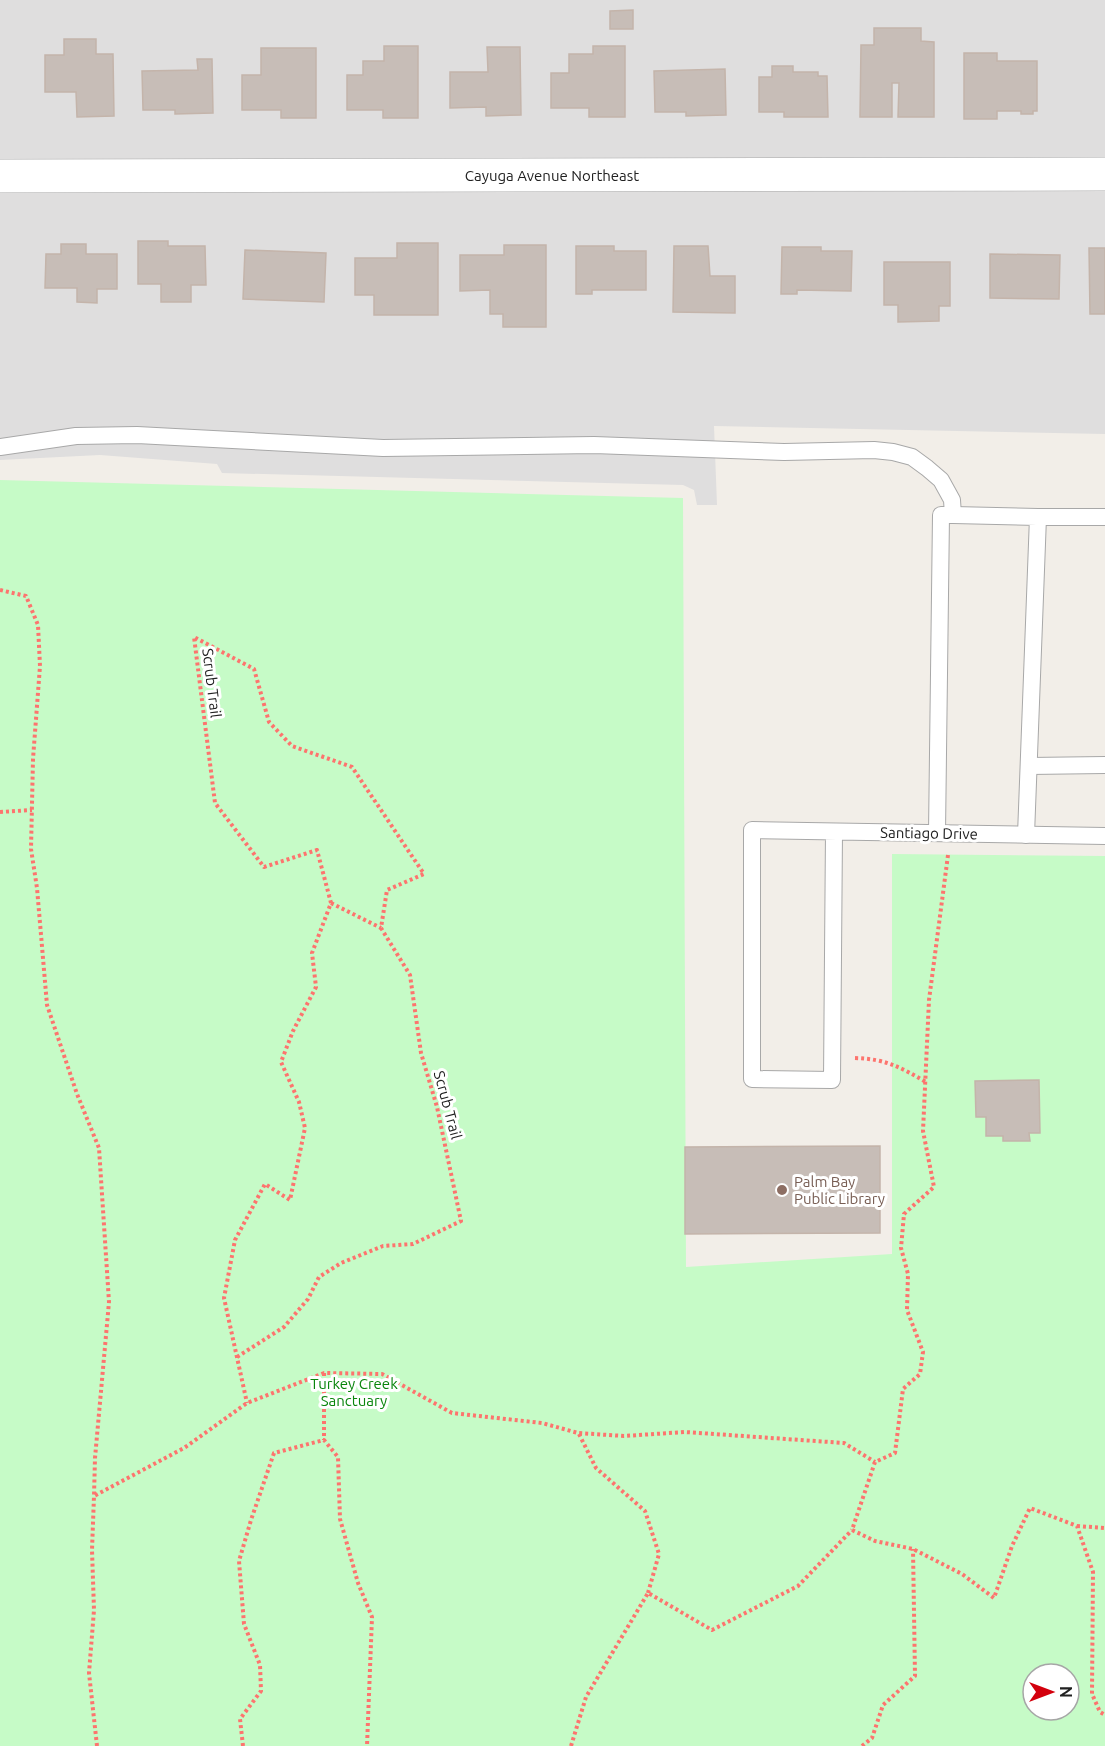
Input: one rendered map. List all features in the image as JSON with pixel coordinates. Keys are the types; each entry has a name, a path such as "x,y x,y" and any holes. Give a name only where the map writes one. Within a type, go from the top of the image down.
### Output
{"street":[{"name":"Cayuga Avenue Northeast","path":"0,176 1105,174"}],"lane":[{"path":"0,447 76,436 137,435 383,448 594,445 784,453 874,450 893,452 912,458 927,468 941,480 952,500 953,515"},
{"path":"944,833 941,515 1105,517"},
{"path":"1026,835 1038,517"},
{"path":"1029,766 1105,765"},
{"name":"Santiago Drive","path":"832,1057 832,1080 752,1079 752,830 1105,836"},
{"path":"832,1057 834,832"}],"path":[{"path":"0,590 26,596 38,626 40,666 31,849 37,888 47,1005 77,1094 99,1148 109,1302 95,1458 92,1550 94,1610 89,1673 97,1746"},
{"name":"Scrub Trail","path":"237,1357 284,1327 308,1299 319,1276 341,1263 382,1246 413,1244 460,1221 437,1107 421,1053 410,975 381,928 387,890 424,874 352,767 292,746 269,723 254,669 194,638 215,802 264,867 317,850 331,903"},
{"path":"0,812 32,810"},
{"path":"648,1593 712,1630 798,1586 852,1530 875,1461 895,1453 903,1389 920,1374 923,1352 907,1310 908,1274 901,1248 904,1214 934,1187 923,1131 929,1000 944,833"},
{"path":"248,1403 224,1298 235,1240 265,1184 290,1200 305,1128 299,1102 281,1062 293,1031 316,987 312,953 331,903 381,928"},
{"path":"832,1057 877,1058 898,1066 926,1082"},
{"path":"94,1496 184,1448 248,1403 324,1373 382,1374 452,1413 542,1423 578,1433 624,1436 685,1432 844,1443 875,1461"},
{"path":"324,1373 324,1440 338,1457 340,1519 358,1583 372,1617 367,1746"},
{"path":"571,1746 586,1698 648,1593 659,1554 645,1511 596,1468 578,1433"},
{"path":"243,1746 240,1719 261,1691 260,1665 244,1624 239,1562 274,1453 324,1440"},
{"path":"852,1530 875,1541 913,1549 962,1574 994,1598 1012,1546 1030,1508 1077,1526 1105,1528"},
{"path":"1077,1526 1093,1572 1092,1694 1100,1712 1105,1715"},
{"path":"862,1746 872,1738 883,1705 915,1676 913,1549"}],"shaded area":[{"path":"0,0 1105,0 1105,434 714,426 717,505 697,505 694,490 683,485 222,473 217,464 100,455 0,460"}],"green space":[{"name":"Turkey Creek Sanctuary","path":"0,480 683,498 686,1267 892,1254 892,854 1105,856 1105,1746 0,1746"}],"building":[{"path":"633,10 633,29 610,29 610,11"},
{"path":"874,28 921,28 921,41 934,42 934,117 898,117 899,83 892,83 892,117 860,117 861,45 874,45"},
{"path":"64,39 96,39 96,54 113,54 114,116 77,117 76,92 45,92 45,55 64,55"},
{"path":"384,46 418,46 418,118 383,118 383,110 347,110 347,75 363,75 363,61 384,61"},
{"path":"593,46 625,46 625,117 589,117 589,108 551,108 551,73 569,73 569,54 593,54"},
{"path":"487,47 520,47 521,115 486,116 486,107 450,108 450,72 488,72"},
{"path":"261,48 316,48 316,118 281,118 281,110 242,110 242,75 261,75"},
{"path":"964,53 997,53 997,61 1037,61 1037,111 1033,111 1033,114 1021,114 1021,111 997,111 997,119 964,119"},
{"path":"197,59 212,59 213,113 175,114 175,110 143,110 142,71 198,70"},
{"path":"772,66 793,66 793,72 818,72 818,76 827,76 828,117 784,117 784,112 759,112 759,77 772,77"},
{"path":"725,69 726,115 686,116 686,112 655,112 654,71"},
{"path":"138,241 168,241 168,246 205,246 206,285 191,285 191,302 161,302 161,284 138,284"},
{"path":"397,243 438,243 438,315 374,315 374,295 355,295 355,258 397,258"},
{"path":"61,244 86,244 86,254 117,254 117,289 97,289 97,303 77,302 77,288 45,288 46,254 61,254"},
{"path":"504,245 546,245 546,327 503,327 503,314 490,314 490,290 460,291 460,255 504,255"},
{"path":"576,246 614,246 614,251 646,251 646,290 592,290 592,294 576,294"},
{"path":"674,246 708,246 710,276 735,276 735,313 673,312"},
{"path":"782,247 821,247 821,251 852,251 851,291 797,290 797,294 781,294"},
{"path":"1089,248 1105,248 1105,314 1090,314"},
{"path":"245,250 326,253 324,302 243,299"},
{"path":"990,254 1060,255 1059,299 990,298"},
{"path":"884,262 950,262 950,306 939,306 939,321 898,322 898,305 884,305"},
{"path":"1039,1080 1040,1133 1029,1133 1030,1141 1003,1141 1003,1136 986,1136 986,1117 976,1117 975,1081"},
{"name":"Palm Bay Public Library","path":"880,1146 880,1233 685,1234 685,1147"}],"place":[{"name":"Palm Bay Public Library","path":"782,1190"}]}
